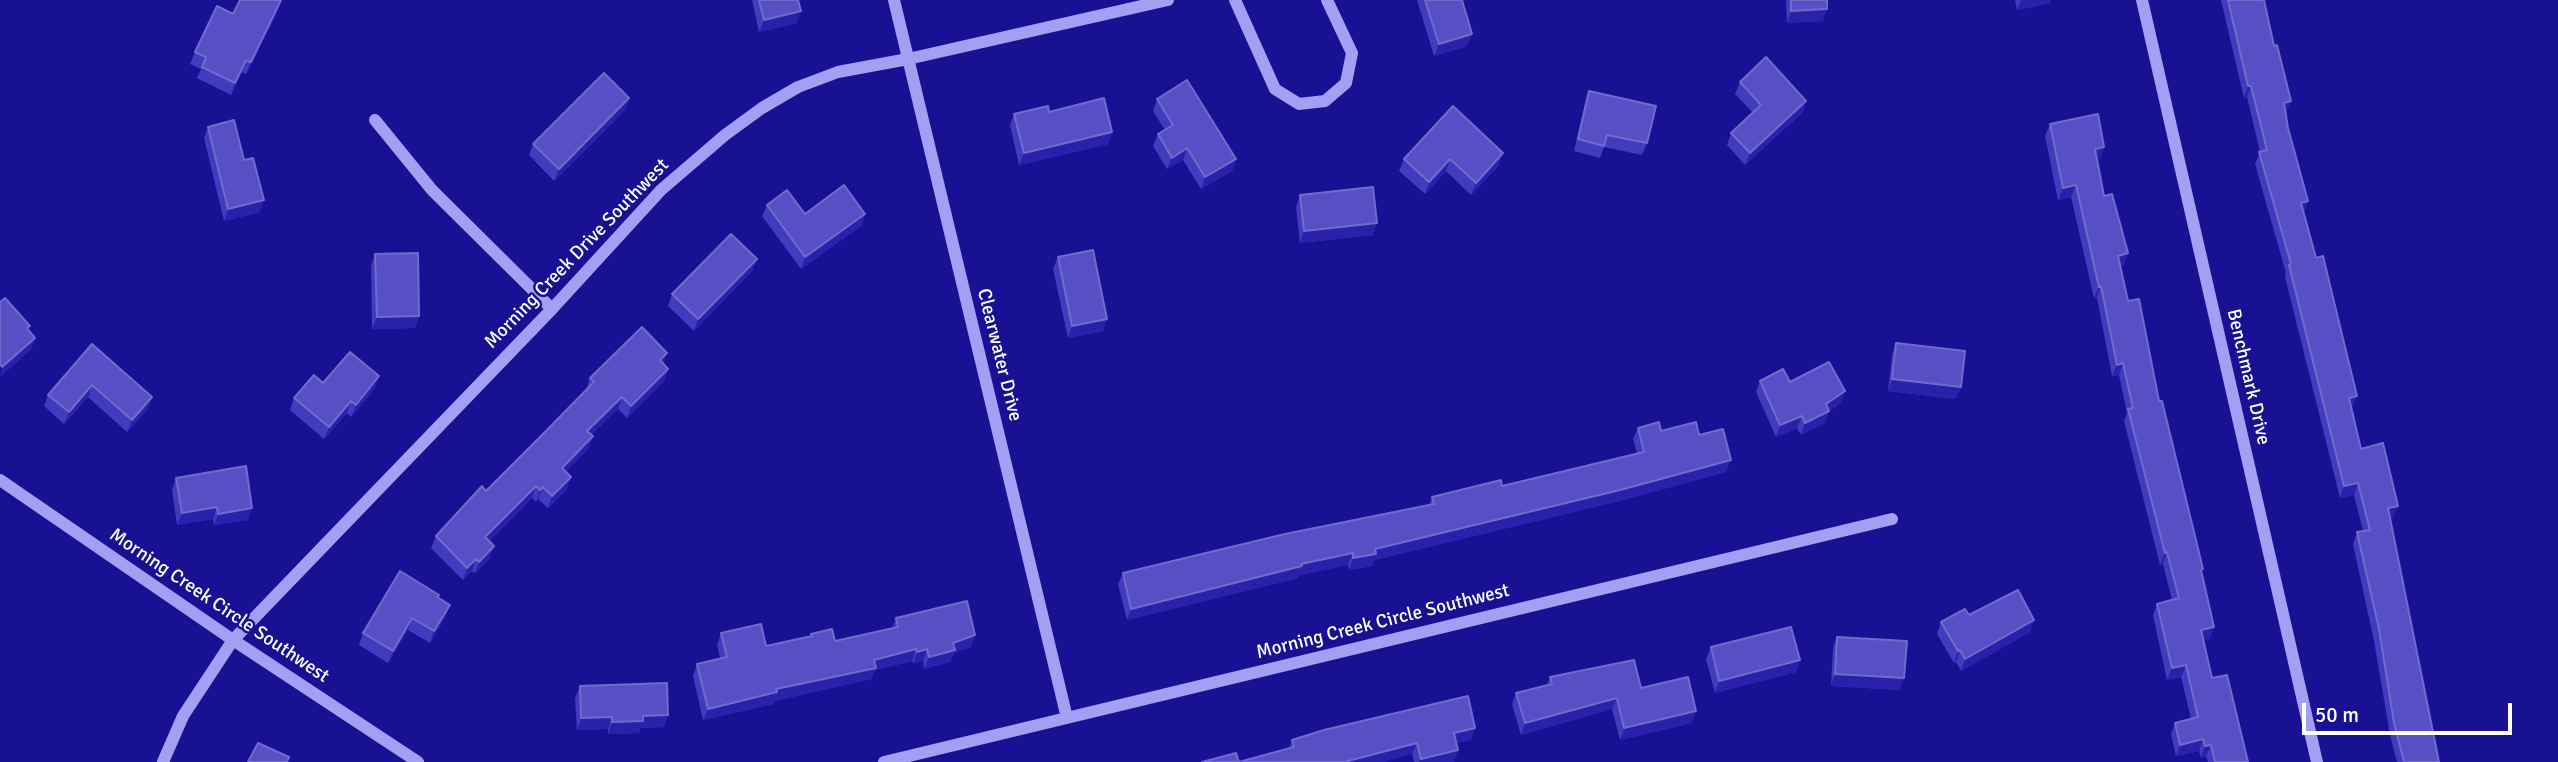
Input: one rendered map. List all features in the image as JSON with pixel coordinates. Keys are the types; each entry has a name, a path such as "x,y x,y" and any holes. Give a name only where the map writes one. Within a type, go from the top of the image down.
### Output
{"street":[{"name":"Clearwater Drive","path":"894,0 1067,718"},
{"name":"Morning Creek Drive Southwest","path":"163,762 183,716 233,640 552,309 661,190 725,135 762,108 798,87 838,72 908,59 1168,0"},
{"path":"1235,0 1275,89 1299,104 1325,101 1346,83 1352,53 1327,0"},
{"name":"Benchmark Drive","path":"2142,0 2316,762"},
{"path":"375,120 432,190 552,309"},
{"name":"Morning Creek Circle Southwest","path":"0,481 418,762"},
{"name":"Morning Creek Circle Southwest","path":"884,762 1892,519"}],"building":[{"path":"240,0 281,0 251,62 246,60 235,83 202,67 206,57 195,52 217,6 233,14"},
{"path":"759,0 798,0 801,11 764,20"},
{"path":"1425,0 1462,0 1472,34 1439,44"},
{"path":"1791,0 1827,0 1827,9 1791,11"},
{"path":"2228,0 2264,0 2274,46 2277,45 2291,101 2284,103 2288,128 2308,201 2301,203 2316,258 2323,256 2357,396 2349,398 2361,449 2383,443 2398,506 2388,508 2439,762 2404,762 2394,723 2379,629 2357,532 2370,530 2358,483 2344,486 2289,265 2291,264 2259,152 2267,150 2251,86 2248,86"},
{"path":"1766,57 1806,101 1750,153 1731,133 1761,105 1740,82"},
{"path":"604,73 629,98 559,169 533,144"},
{"path":"1187,80 1236,159 1205,177 1187,148 1172,158 1158,134 1173,125 1157,99"},
{"path":"1589,91 1656,106 1647,143 1607,135 1604,146 1578,139"},
{"path":"1104,98 1112,132 1024,153 1014,114 1048,106 1049,112"},
{"path":"1453,106 1503,153 1476,183 1450,159 1429,182 1404,159"},
{"path":"2098,114 2104,147 2095,149 2104,196 2112,194 2128,253 2118,256 2128,301 2139,299 2159,401 2162,401 2203,569 2201,570 2214,627 2201,630 2212,678 2227,675 2248,762 2215,762 2211,745 2205,746 2203,739 2180,745 2175,723 2198,717 2186,665 2172,668 2157,604 2179,598 2128,409 2133,408 2123,363 2117,365 2076,185 2063,188 2050,124"},
{"path":"234,120 244,160 253,158 264,200 228,209 208,127"},
{"path":"844,185 865,214 805,257 767,205 787,190 805,214"},
{"path":"1373,187 1377,223 1304,231 1300,195"},
{"path":"731,234 757,259 698,319 672,294"},
{"path":"1093,250 1107,319 1072,326 1058,257"},
{"path":"418,253 419,316 377,317 375,254"},
{"path":"5,298 30,326 27,328 35,338 2,367 0,302"},
{"path":"642,327 667,353 660,360 668,369 631,406 622,397 587,431 593,436 562,468 571,477 552,496 543,487 540,490 536,486 485,537 494,546 479,562 476,559 467,568 436,536 482,486 486,491 540,437 594,382 590,378"},
{"path":"1896,343 1965,351 1961,387 1892,379"},
{"path":"92,344 152,397 132,420 92,385 69,412 48,395"},
{"path":"350,352 379,376 356,405 351,401 329,427 294,398 314,375 323,383"},
{"path":"1829,362 1845,391 1826,404 1829,411 1805,423 1802,416 1780,425 1760,381 1783,369 1790,382"},
{"path":"1659,422 1661,431 1696,422 1699,435 1723,429 1731,460 1620,490 1375,549 1376,554 1353,558 1353,553 1301,564 1302,566 1131,609 1123,573 1285,534 1434,504 1432,497 1501,480 1502,486 1644,452 1638,428"},
{"path":"246,466 252,508 218,514 217,507 182,513 176,478"},
{"path":"400,571 450,605 434,631 412,618 393,651 363,633"},
{"path":"2018,590 2034,620 1965,659 1941,622 1965,609 1969,615"},
{"path":"967,601 975,635 953,643 955,650 929,657 927,649 917,652 916,649 874,660 876,668 776,689 777,692 708,709 697,664 727,657 721,633 761,624 766,646 832,629 835,641 898,627 896,618"},
{"path":"1791,627 1800,660 1719,681 1711,647"},
{"path":"1837,637 1907,641 1904,678 1835,674"},
{"path":"1634,660 1641,688 1688,677 1696,711 1624,728 1617,698 1525,723 1516,693 1552,684 1550,677"},
{"path":"667,683 668,715 643,716 643,721 612,722 612,717 581,718 580,686"},
{"path":"1468,696 1475,728 1454,733 1458,750 1421,759 1417,743 1344,762 1239,762 1294,747 1292,740 1324,730"},
{"path":"258,743 289,757 287,762 248,762"},
{"path":"1236,753 1239,762 1202,762"}]}
